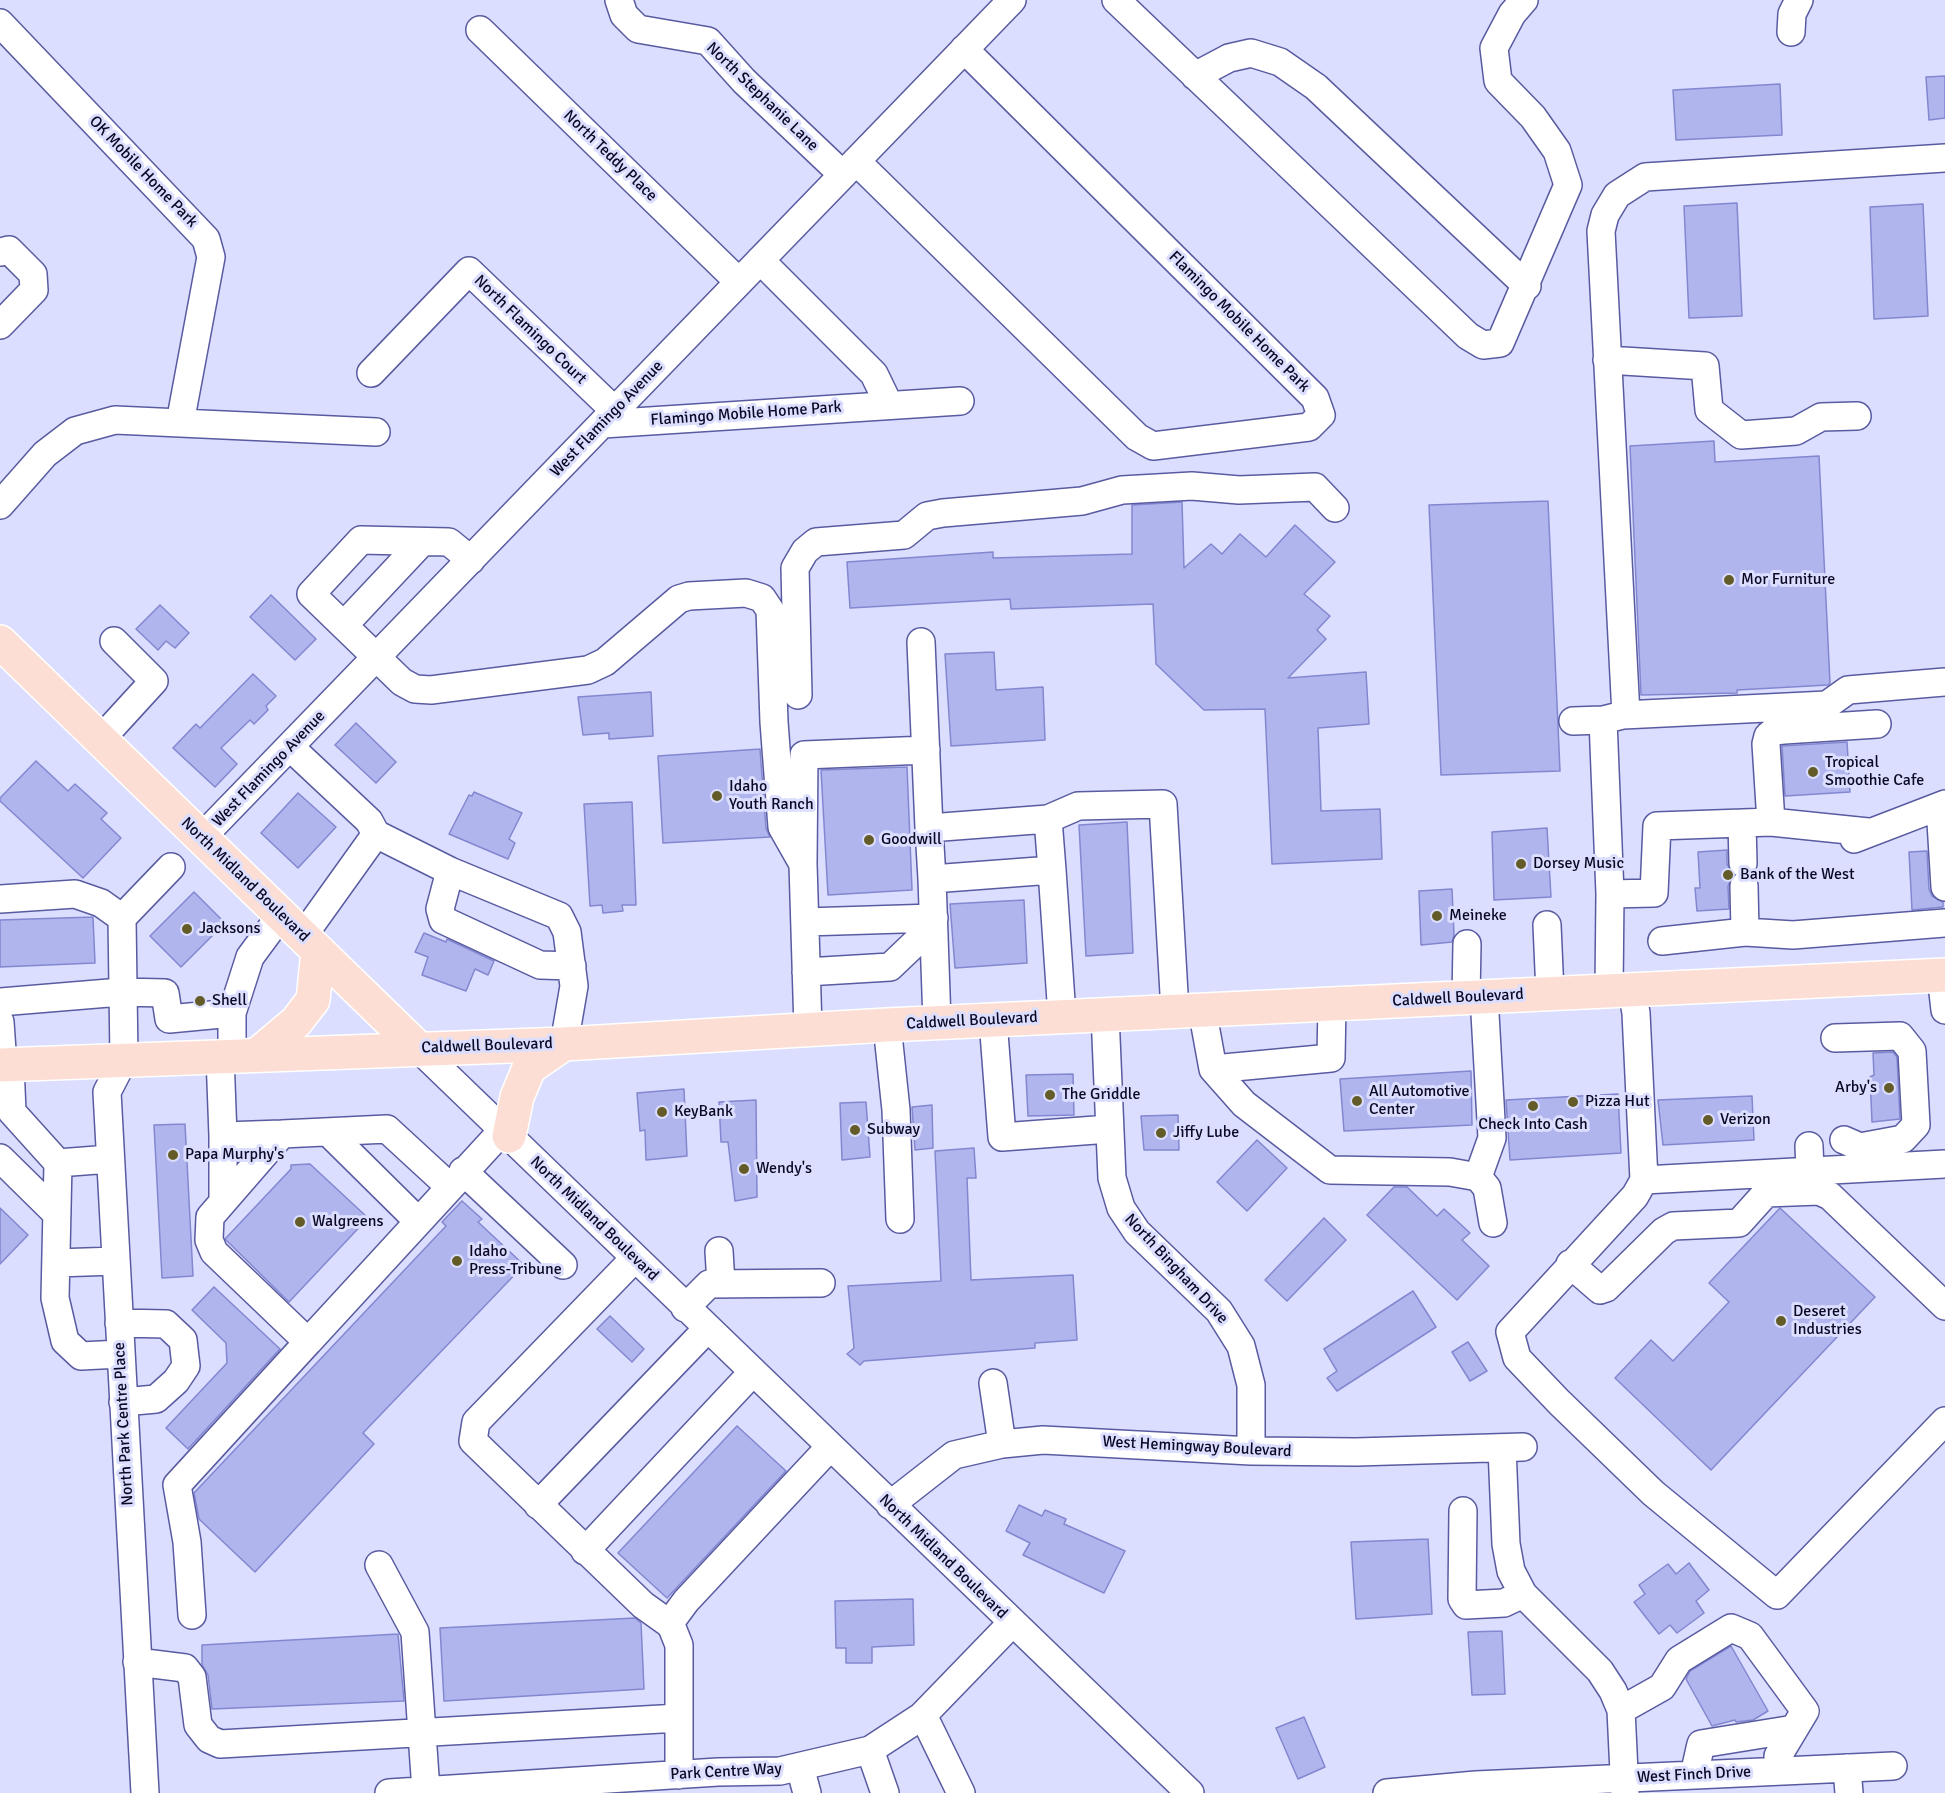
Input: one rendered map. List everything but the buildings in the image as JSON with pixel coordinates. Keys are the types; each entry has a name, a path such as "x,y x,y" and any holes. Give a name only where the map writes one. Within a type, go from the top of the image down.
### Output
{"main road":[{"name":"North Midland Boulevard","path":"0,642 419,1048"},
{"path":"237,1055 301,1018 313,1000 301,934"},
{"name":"Caldwell Boulevard","path":"4,1065 564,1044 937,1022 1943,975"},
{"path":"506,1133 517,1096 529,1068 564,1044"}],"street":[{"name":"North Stephanie Lane","path":"619,0 624,15 638,29 708,41 744,81 849,168"},
{"name":"West Flamingo Avenue","path":"201,838 1012,0"},
{"path":"1116,0 1468,336 1483,345 1500,344 1527,286 1568,185 1557,151 1533,117 1498,81 1494,48 1512,14 1524,0"},
{"path":"1791,32 1792,14 1799,0"},
{"name":"OK Mobile Home Park","path":"0,22 206,239 211,257 180,423"},
{"name":"North Teddy Place","path":"480,30 740,282"},
{"name":"Flamingo Mobile Home Park","path":"849,168 1137,437 1153,446 1309,427 1321,415 1315,398 964,50"},
{"path":"1195,76 1229,58 1251,53 1280,62 1316,87 1527,286"},
{"path":"1945,158 1645,177 1617,195 1605,215 1600,231 1607,360 1614,717 1610,894 1621,990 1636,1013 1644,1180 1635,1196 1570,1264 1510,1332 1517,1358 1653,1493 1777,1595 1945,1421"},
{"path":"0,252 9,250 33,274 34,290 0,325"},
{"path":"760,260 874,374 889,405"},
{"name":"North Flamingo Court","path":"371,373 469,271 609,417"},
{"path":"1607,360 1705,366 1709,410 1741,435 1796,431 1821,417 1857,416"},
{"name":"Flamingo Mobile Home Park","path":"609,417 960,401"},
{"path":"0,505 45,454 75,431 115,420 376,432"},
{"path":"798,695 795,568 805,551 816,542 904,535 927,516 1082,501 1122,490 1192,486 1239,490 1315,487 1335,508"},
{"path":"471,560 449,542 361,540 311,594 402,682 415,689 431,690 573,674 588,670 605,662 679,599 746,593 762,598 770,610 774,722 782,827 803,864"},
{"path":"344,625 422,542"},
{"path":"100,740 154,681 114,641"},
{"path":"921,642 937,1022"},
{"path":"1573,722 1614,717 1827,705 1848,690 1945,682"},
{"path":"1771,822 1766,744 1768,736 1774,731 1877,724"},
{"path":"290,747 369,821 376,834 450,871 559,916 567,932 574,986 564,1044"},
{"path":"808,1029 803,864 804,754 926,750"},
{"path":"929,828 1048,819 1078,806 1163,804 1189,1010 1213,1069 1244,1104 1330,1170 1450,1172 1478,1177 1487,1188 1493,1223"},
{"path":"1610,894 1654,893 1657,826 1771,822 1868,832 1942,805 1945,887"},
{"path":"1048,819 1062,1016"},
{"path":"1742,823 1745,932"},
{"path":"223,1202 223,1136 237,1055 232,1013 250,957 301,934 376,834"},
{"path":"124,1059 121,992 122,918 171,867"},
{"path":"932,879 1052,870"},
{"path":"450,871 440,909 443,920 540,965 572,966"},
{"path":"0,899 75,894 101,903 122,918"},
{"path":"805,922 933,922"},
{"path":"806,972 890,967 933,922"},
{"path":"1662,941 1745,932 1793,935 1945,923"},
{"path":"1547,925 1550,993"},
{"path":"1467,944 1492,1138 1478,1177"},
{"path":"1943,975 1945,1010"},
{"path":"0,1002 121,992 165,993 169,1019 232,1013"},
{"path":"1213,1069 1331,1058 1332,1004"},
{"name":"North Bingham Drive","path":"1105,1014 1112,1178 1120,1209 1137,1232 1219,1311 1241,1346 1251,1385 1251,1451"},
{"path":"181,1018 182,1057"},
{"path":"993,1020 1002,1137 1109,1129"},
{"path":"0,1022 6,1119 58,1163 110,1159"},
{"path":"887,1025 896,1110 900,1220"},
{"path":"1835,1038 1900,1036 1912,1051 1916,1125 1903,1139 1860,1147 1844,1140"},
{"name":"North Midland Boulevard","path":"419,1048 685,1308 1190,1793"},
{"name":"North Park Centre Place","path":"124,1059 107,1092 145,1793"},
{"path":"223,1136 387,1129 456,1179 563,1265"},
{"path":"328,1132 418,1221"},
{"path":"192,1615 187,1542 177,1485 456,1179 506,1133"},
{"path":"282,1134 210,1217 208,1229 214,1252 308,1342"},
{"path":"0,1158 57,1214"},
{"path":"1644,1180 1810,1159 1945,1164"},
{"path":"58,1163 56,1298 65,1341 81,1356 120,1354"},
{"path":"1570,1264 1600,1290 1606,1288 1664,1230 1673,1226 1739,1223 1766,1193 1819,1191 1830,1196 1942,1297"},
{"path":"719,1251 721,1284"},
{"path":"635,1258 476,1422 473,1441 585,1551 643,1605 669,1624 680,1645 679,1775"},
{"path":"56,1263 116,1262"},
{"path":"685,1308 709,1284 821,1283"},
{"path":"119,1323 166,1324 183,1340 186,1366 176,1381 156,1399 123,1402"},
{"path":"538,1505 708,1329"},
{"path":"585,1551 753,1372"},
{"path":"993,1383 1002,1444"},
{"name":"West Hemingway Boulevard","path":"890,1504 954,1455 1002,1444 1043,1440 1251,1451 1356,1452 1512,1448 1506,1544 1511,1571 1523,1593"},
{"path":"669,1624 686,1601 830,1447"},
{"path":"1463,1511 1462,1599 1466,1605 1504,1603 1523,1593 1600,1671 1622,1710 1625,1786"},
{"path":"379,1565 415,1632 420,1733 409,1792"},
{"name":"Park Centre Way","path":"409,1792 780,1771 870,1750 923,1715 1012,1623"},
{"path":"1622,1710 1662,1687 1679,1660 1731,1628 1750,1636 1804,1711 1778,1756 1780,1772"},
{"path":"137,1662 185,1668 192,1677 198,1725 209,1739 220,1744 679,1718"},
{"path":"923,1715 961,1793"},
{"path":"1694,1775 1701,1744 1794,1729"},
{"path":"870,1750 885,1793"},
{"name":"West Finch Drive","path":"1388,1793 1476,1785 1625,1786 1694,1775 1780,1772 1848,1781 1893,1766"},
{"path":"800,1767 807,1793"}],"place":[{"name":"Mor Furniture","path":"1729,580"},
{"name":"Tropical Smoothie Cafe","path":"1813,772"},
{"name":"Idaho Youth Ranch","path":"717,796"},
{"name":"Goodwill","path":"869,840"},
{"name":"Dorsey Music","path":"1521,864"},
{"name":"Bank of the West","path":"1728,875"},
{"name":"Meineke","path":"1437,916"},
{"name":"Jacksons","path":"187,929"},
{"name":"Shell","path":"200,1001"},
{"name":"Arby's","path":"1889,1088"},
{"name":"The Griddle","path":"1050,1095"},
{"name":"All Automotive Center","path":"1357,1101"},
{"name":"Pizza Hut","path":"1573,1102"},
{"name":"Check Into Cash","path":"1533,1106"},
{"name":"KeyBank","path":"662,1112"},
{"name":"Verizon","path":"1708,1120"},
{"name":"Subway","path":"855,1130"},
{"name":"Jiffy Lube","path":"1161,1133"},
{"name":"Papa Murphy's","path":"173,1155"},
{"name":"Wendy's","path":"744,1169"},
{"name":"Walgreens","path":"300,1222"},
{"name":"Idaho Press-Tribune","path":"457,1261"},
{"name":"Deseret Industries","path":"1781,1321"}]}
